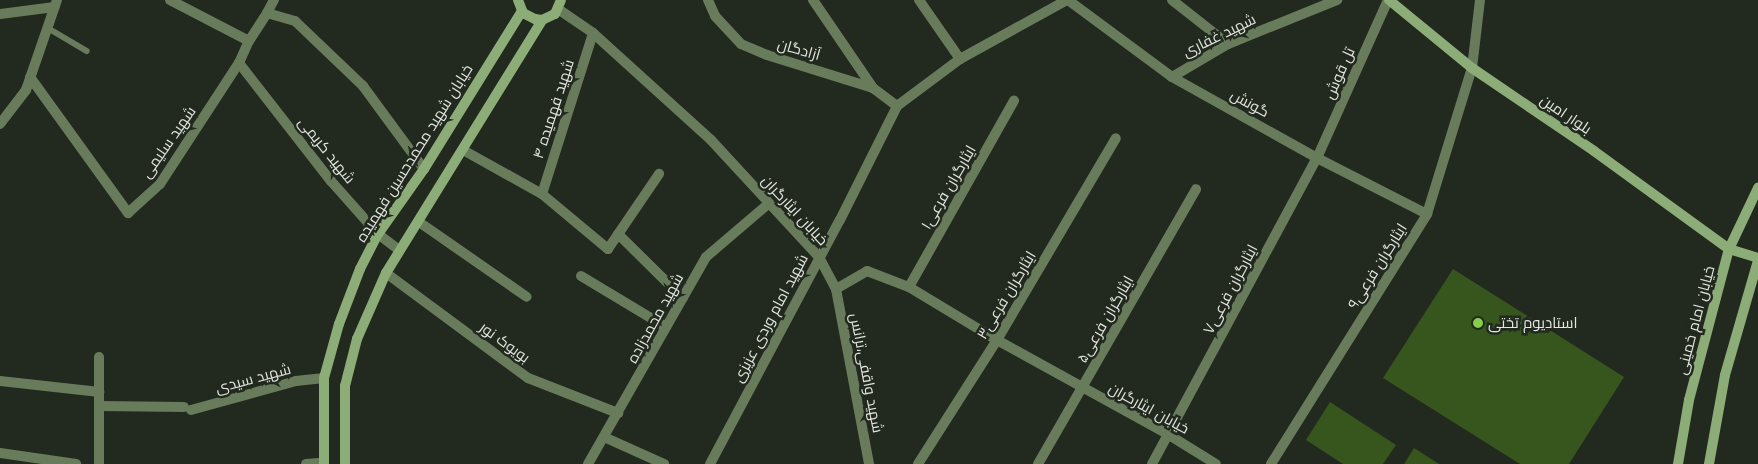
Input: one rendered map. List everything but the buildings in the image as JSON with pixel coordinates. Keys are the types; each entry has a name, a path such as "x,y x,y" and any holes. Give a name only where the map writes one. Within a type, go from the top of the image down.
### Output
{"main road":[{"path":"518,0 522,10 529,17 542,20 548,18 560,4"},
{"name":"بلوار امین","path":"1389,0 1472,68 1594,151 1730,249 1758,260"},
{"name":"خیابان شهید محمدحسین فهمیده","path":"321,463 324,378 339,324 360,269 378,234 424,168 522,10"},
{"path":"345,464 345,386 357,339 386,273 542,20"},
{"name":"خیابان امام خمینی","path":"1678,464 1689,400 1730,249 1758,188"},
{"path":"1709,464 1725,375 1758,260"}],"street":[{"path":"170,0 249,41"},
{"name":"شهید سلیمی","path":"30,77 128,213 160,184 239,63 249,41 274,0"},
{"name":"آزادگان","path":"708,0 715,16 741,44 767,55 873,88 897,106"},
{"path":"813,0 873,88"},
{"path":"919,0 960,59"},
{"name":"گونش","path":"897,106 960,59 1068,0 1172,76 1317,158 1427,214"},
{"path":"1172,0 1228,44"},
{"name":"شهید غفاری","path":"1172,76 1228,44 1337,0"},
{"name":"تل قوش","path":"1317,158 1389,0"},
{"name":"ایثارگران فرعی۹","path":"1271,464 1427,214 1472,68 1480,0"},
{"path":"0,14 56,4 26,90 0,124"},
{"name":"خیابان ایثارگران","path":"560,4 711,140 768,204 819,257 836,288 867,271 909,287 997,340 1169,434 1216,464"},
{"path":"267,13 295,22 363,86 424,168"},
{"name":"شهید فهمیده ۴","path":"542,194 593,33"},
{"name":"شهید کریمی","path":"239,63 331,181 378,234 399,250"},
{"name":"ایثارگران فرعی۱","path":"909,287 1014,101"},
{"name":"شهید امام وردی عزیزی","path":"710,464 897,106"},
{"name":"ایثارگران فرعی۳","path":"918,464 997,340 1116,138"},
{"path":"462,150 542,194 608,249 659,174"},
{"name":"ایثارگران فرعی۷","path":"1152,464 1317,158"},
{"name":"ایثارگران فرعی۵","path":"1038,464 1196,189"},
{"name":"شهید محمدزاده","path":"588,464 706,257 768,204"},
{"path":"418,222 527,298"},
{"path":"618,234 683,298"},
{"name":"بویوک نور","path":"386,273 528,378 618,414"},
{"path":"581,276 666,327"},
{"name":"شهید واقفی،ترانس","path":"836,288 869,464"},
{"path":"99,357 99,464"},
{"name":"شهید سیدی","path":"99,406 188,408 296,381 324,378"},
{"path":"0,381 99,392"},
{"path":"604,437 664,464"},
{"path":"0,453 76,464"},
{"path":"306,464 321,463"}],"lane":[{"path":"48,28 87,51"}],"green space":[{"name":"استادیوم تختی","path":"1453,269 1624,377 1569,464 1520,464 1383,378"},
{"path":"1330,402 1396,445 1383,464 1343,464 1306,440"},
{"path":"1414,448 1439,464 1404,464"}],"place":[{"name":"استادیوم تختی","path":"1478,323"}]}
